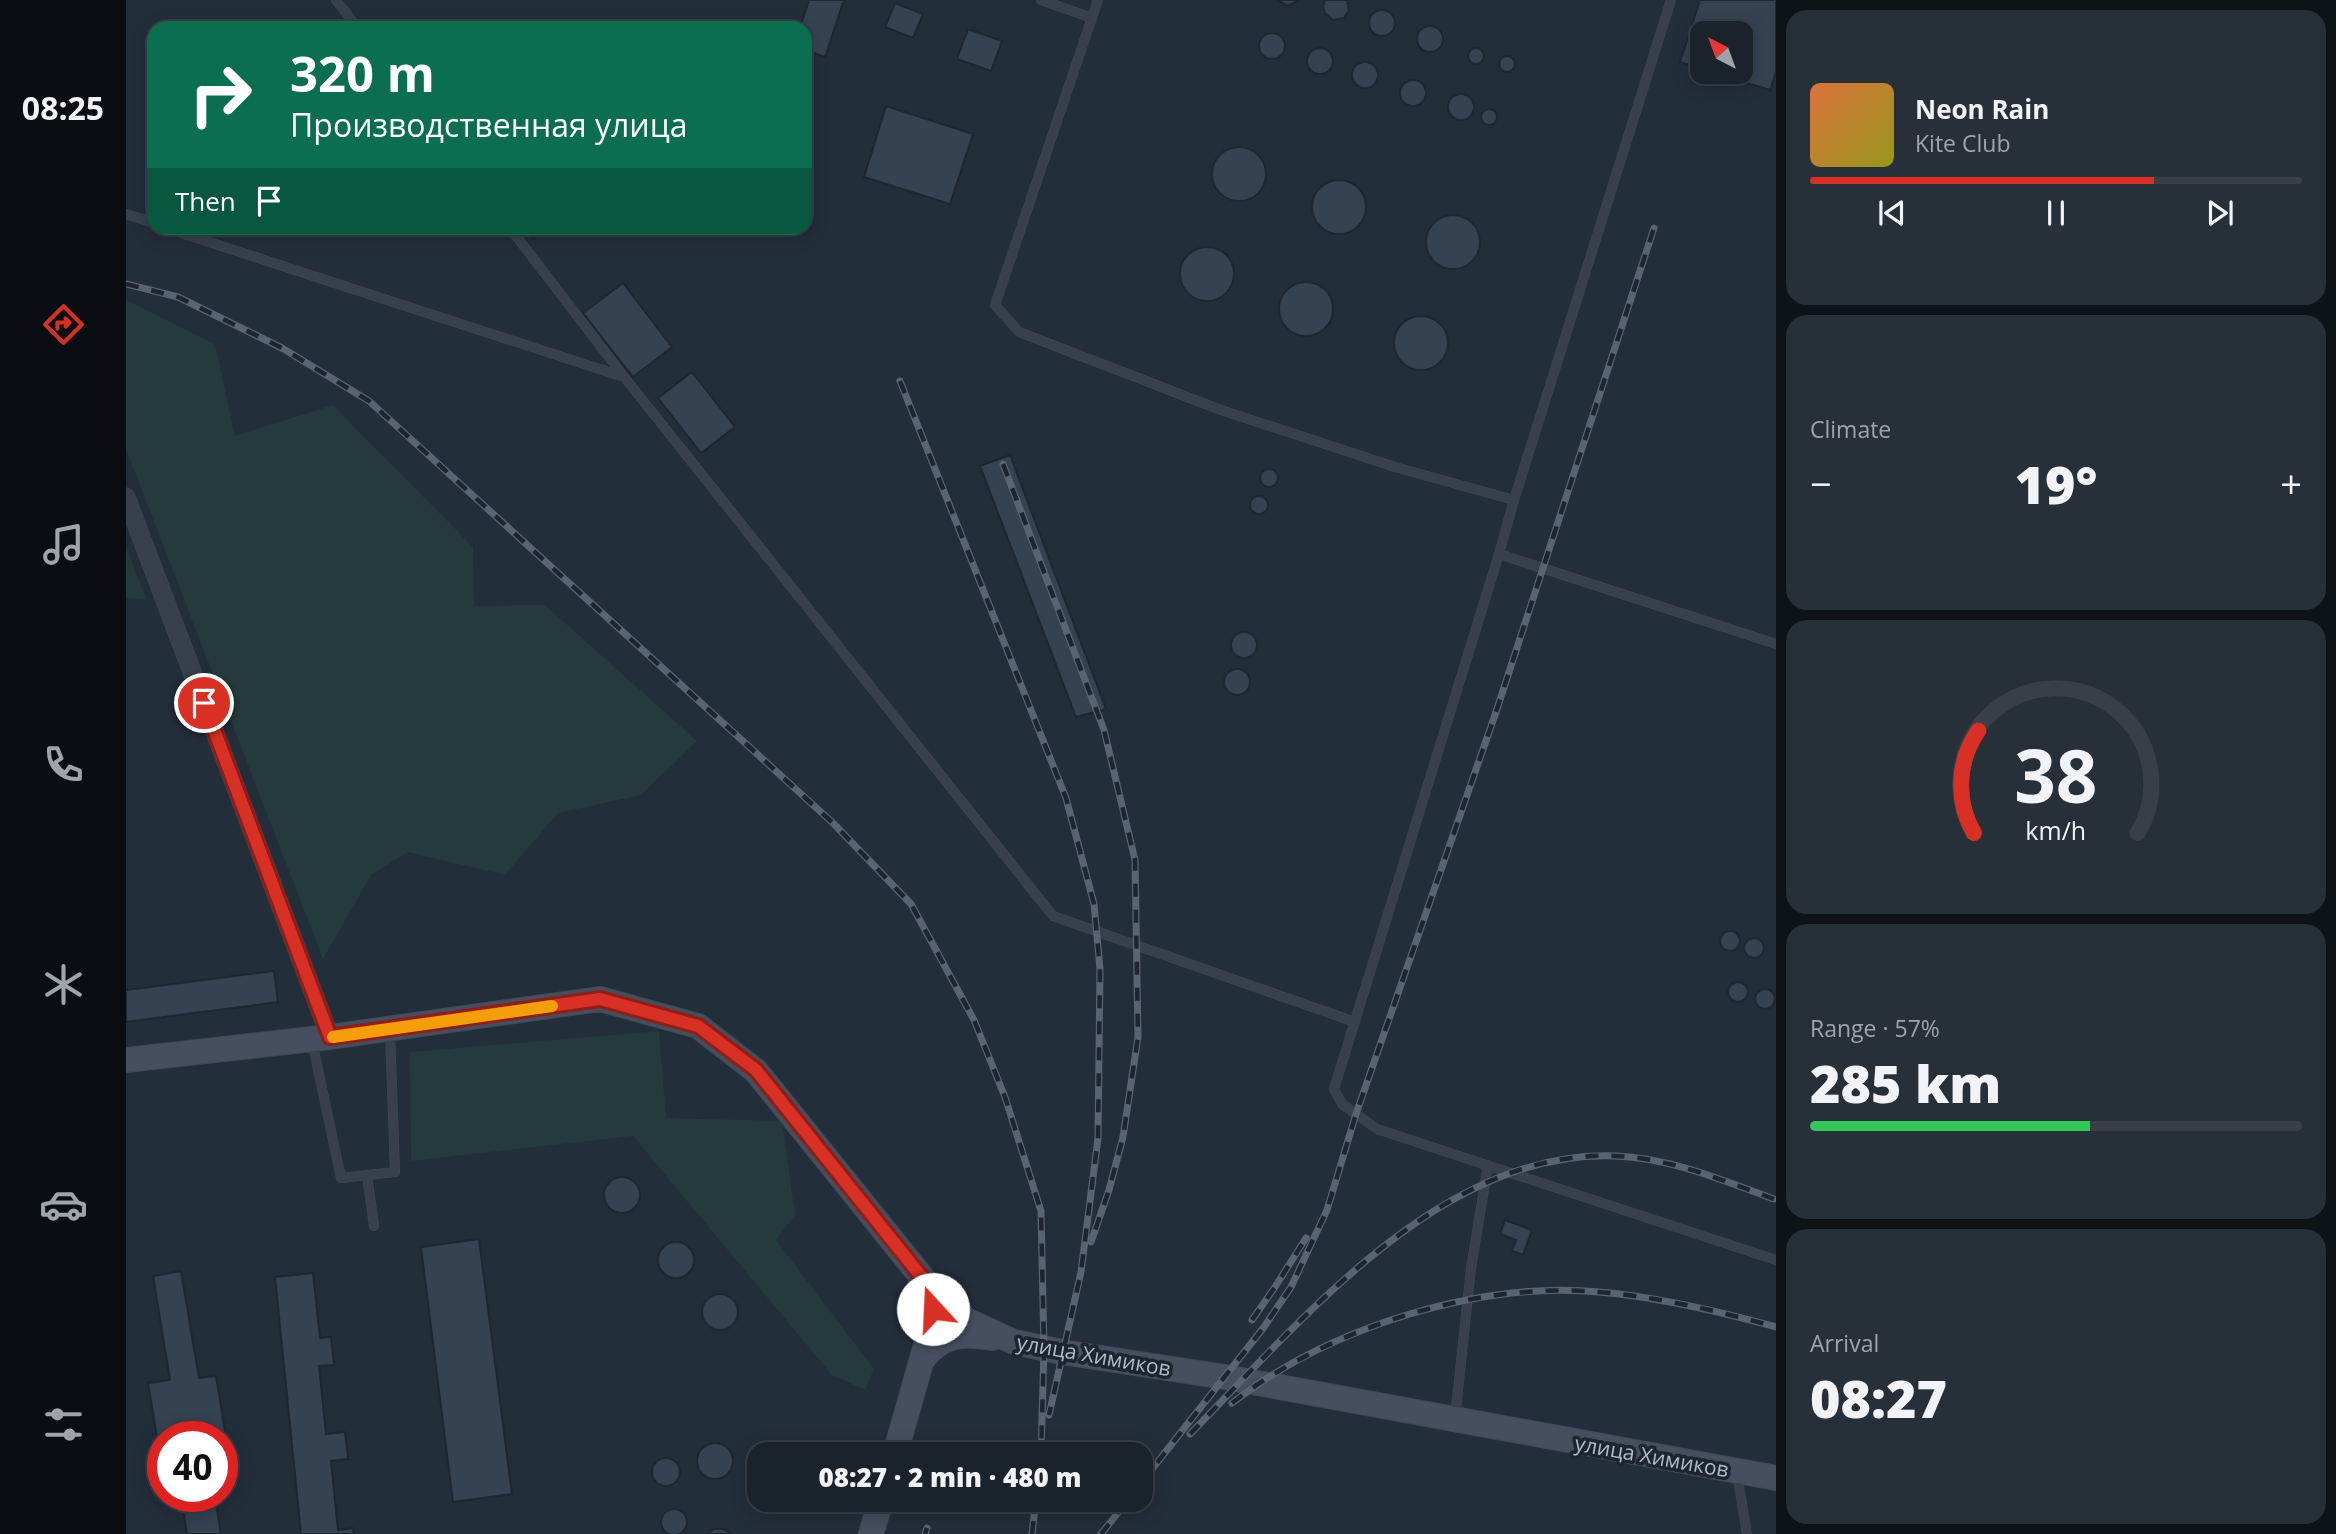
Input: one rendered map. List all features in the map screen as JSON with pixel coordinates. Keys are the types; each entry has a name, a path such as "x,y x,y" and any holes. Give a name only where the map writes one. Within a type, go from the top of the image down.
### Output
{"street":[{"path":"126,497 321,1038"},
{"name":"улица Химиков","path":"126,1060 321,1038 600,999 698,1026 756,1070 924,1280 967,1320 1014,1342 1224,1377 1776,1478"},
{"path":"899,1442 933,1320 931,1297 924,1280"},
{"path":"924,1357 932,1347 957,1335 1014,1342"},
{"path":"871,1534 877,1512"}],"lane":[{"path":"336,0 352,21"},
{"path":"1041,0 1092,18"},
{"path":"1098,0 995,305 1019,332 1221,410 1395,467 1514,500"},
{"path":"1671,0 1514,500 1334,1089 1342,1104 1377,1129 1776,1260"},
{"path":"126,214 147,221"},
{"path":"187,235 625,378"},
{"path":"515,235 625,378 1053,916 1355,1022"},
{"path":"1499,554 1776,644"},
{"path":"321,1038 341,1178 395,1172 390,1029"},
{"path":"1455,1419 1471,1268 1488,1165"},
{"path":"367,1175 374,1226"},
{"path":"1736,1471 1747,1534"}],"green space":[{"path":"126,300 215,344 235,436 333,405 473,547 474,606 545,605 697,741 641,795 558,813 505,875 408,852 371,875 323,959 126,449"},
{"path":"126,546 146,599 126,598"},
{"path":"659,1031 666,1118 782,1121 795,1215 776,1240 874,1369 865,1390 832,1375 633,1136 411,1161 410,1052"}],"building":[{"path":"809,0 844,0 825,57 812,52 812,21 802,21"},
{"path":"1277,0 1299,0 1288,6"},
{"path":"1325,0 1347,0 1349,10 1344,18 1333,20 1325,13"},
{"path":"1700,0 1776,0 1776,72 1770,90 1750,84 1754,84 1754,21 1693,21"},
{"path":"895,3 923,14 913,38 885,27"},
{"path":"1382,10 1391,14 1395,23 1391,32 1382,36 1373,32 1369,23 1373,14"},
{"path":"1430,26 1439,30 1443,39 1439,48 1430,52 1421,48 1417,39 1421,30"},
{"path":"968,29 1002,41 991,71 957,59"},
{"path":"1690,31 1690,65 1680,62"},
{"path":"1272,33 1281,37 1285,46 1281,55 1272,59 1263,55 1259,46 1263,37"},
{"path":"1320,48 1329,52 1333,61 1329,70 1320,74 1311,70 1307,61 1311,52"},
{"path":"1473,48 1479,48 1484,56 1482,62 1473,64 1468,59 1468,53"},
{"path":"1504,56 1510,56 1515,64 1513,70 1504,72 1499,67 1499,61"},
{"path":"1365,62 1374,66 1378,75 1374,84 1365,88 1356,84 1352,75 1356,66"},
{"path":"1413,80 1422,84 1426,93 1422,102 1413,106 1404,102 1400,93 1404,84"},
{"path":"1461,94 1470,98 1474,107 1470,116 1461,120 1452,116 1448,107 1452,98"},
{"path":"886,106 973,134 950,204 864,177"},
{"path":"1486,109 1492,109 1497,117 1495,123 1486,125 1481,120 1481,114"},
{"path":"1239,147 1258,155 1266,174 1258,193 1239,201 1220,193 1212,174 1220,155"},
{"path":"1339,180 1358,188 1366,207 1358,226 1339,234 1320,226 1312,207 1320,188"},
{"path":"1453,215 1472,223 1480,242 1472,261 1453,269 1434,261 1426,242 1434,223"},
{"path":"1207,247 1226,255 1234,274 1226,293 1207,301 1188,293 1180,274 1188,255"},
{"path":"1306,282 1325,290 1333,309 1325,328 1306,336 1287,328 1279,309 1287,290"},
{"path":"623,283 672,347 633,377 583,313"},
{"path":"1421,316 1440,324 1448,343 1440,362 1421,370 1402,362 1394,343 1402,324"},
{"path":"692,372 735,427 701,453 658,398"},
{"path":"1010,455 1106,709 1076,717 980,466"},
{"path":"1269,469 1275,472 1278,478 1275,484 1269,487 1263,484 1260,478 1263,472"},
{"path":"1259,496 1265,499 1268,505 1265,511 1259,514 1253,511 1250,505 1253,499"},
{"path":"1244,632 1253,636 1257,645 1253,654 1244,658 1235,654 1231,645 1235,636"},
{"path":"1237,669 1246,673 1250,682 1246,691 1237,695 1228,691 1224,682 1228,673"},
{"path":"1726,931 1734,931 1740,941 1734,951 1726,951 1720,945 1720,937"},
{"path":"1750,938 1758,938 1764,948 1758,958 1750,958 1744,952 1744,944"},
{"path":"274,971 278,1002 126,1022 126,990"},
{"path":"1734,982 1742,982 1748,992 1742,1002 1734,1002 1728,996 1728,988"},
{"path":"1761,989 1769,989 1775,999 1769,1009 1761,1009 1755,1003 1755,995"},
{"path":"622,1177 635,1182 640,1195 635,1208 622,1213 609,1208 604,1195 609,1182"},
{"path":"1505,1220 1532,1230 1523,1255 1512,1251 1516,1240 1500,1234"},
{"path":"479,1239 512,1494 453,1502 421,1247"},
{"path":"676,1242 689,1247 694,1260 689,1273 676,1278 663,1273 658,1260 663,1247"},
{"path":"181,1271 199,1378 216,1376 223,1421 154,1421 148,1383 170,1380 153,1276"},
{"path":"313,1273 320,1338 331,1337 334,1365 319,1366 326,1434 345,1432 348,1459 331,1461 338,1530 353,1528 354,1534 301,1534 275,1277"},
{"path":"720,1294 733,1299 738,1312 733,1325 720,1330 707,1325 702,1312 707,1299"},
{"path":"715,1443 728,1448 733,1461 728,1474 715,1479 702,1474 697,1461 702,1448"},
{"path":"666,1458 676,1462 680,1472 676,1482 666,1486 656,1482 652,1472 656,1462"},
{"path":"674,1509 683,1513 687,1522 683,1531 674,1535 665,1531 661,1522 665,1513"},
{"path":"184,1512 218,1512 221,1534 187,1534"},
{"path":"714,1529 723,1529 733,1534 707,1534"}],"railway":[{"path":"1153,1468 1264,1327 1291,1287 1327,1210 1356,1114 1496,712 1654,228"},
{"path":"126,284 178,297 282,348 369,401 833,823 911,904 974,1020 1005,1097 1041,1211 1044,1349 1041,1442"},
{"path":"900,381 1066,798 1094,904 1100,969 1098,1138 1081,1272 1049,1415"},
{"path":"1003,464 1104,730 1135,860 1138,1037 1123,1137 1091,1242"},
{"path":"1190,1434 1328,1294 1380,1250 1434,1211 1492,1180 1553,1161 1616,1156 1677,1166 1774,1199"},
{"path":"1252,1320 1306,1238"},
{"path":"1232,1403 1270,1376 1313,1352 1358,1332 1406,1315 1504,1294 1552,1291 1621,1294 1688,1305 1776,1327"},
{"path":"1032,1534 1035,1512"},
{"path":"1101,1534 1118,1512"},
{"path":"925,1534 927,1528"}],"slow traffic":[{"path":"333,1037 552,1006"}],"route":[{"path":"204,703 330,1037 600,999 698,1026 756,1070 924,1280 933,1309"}]}
